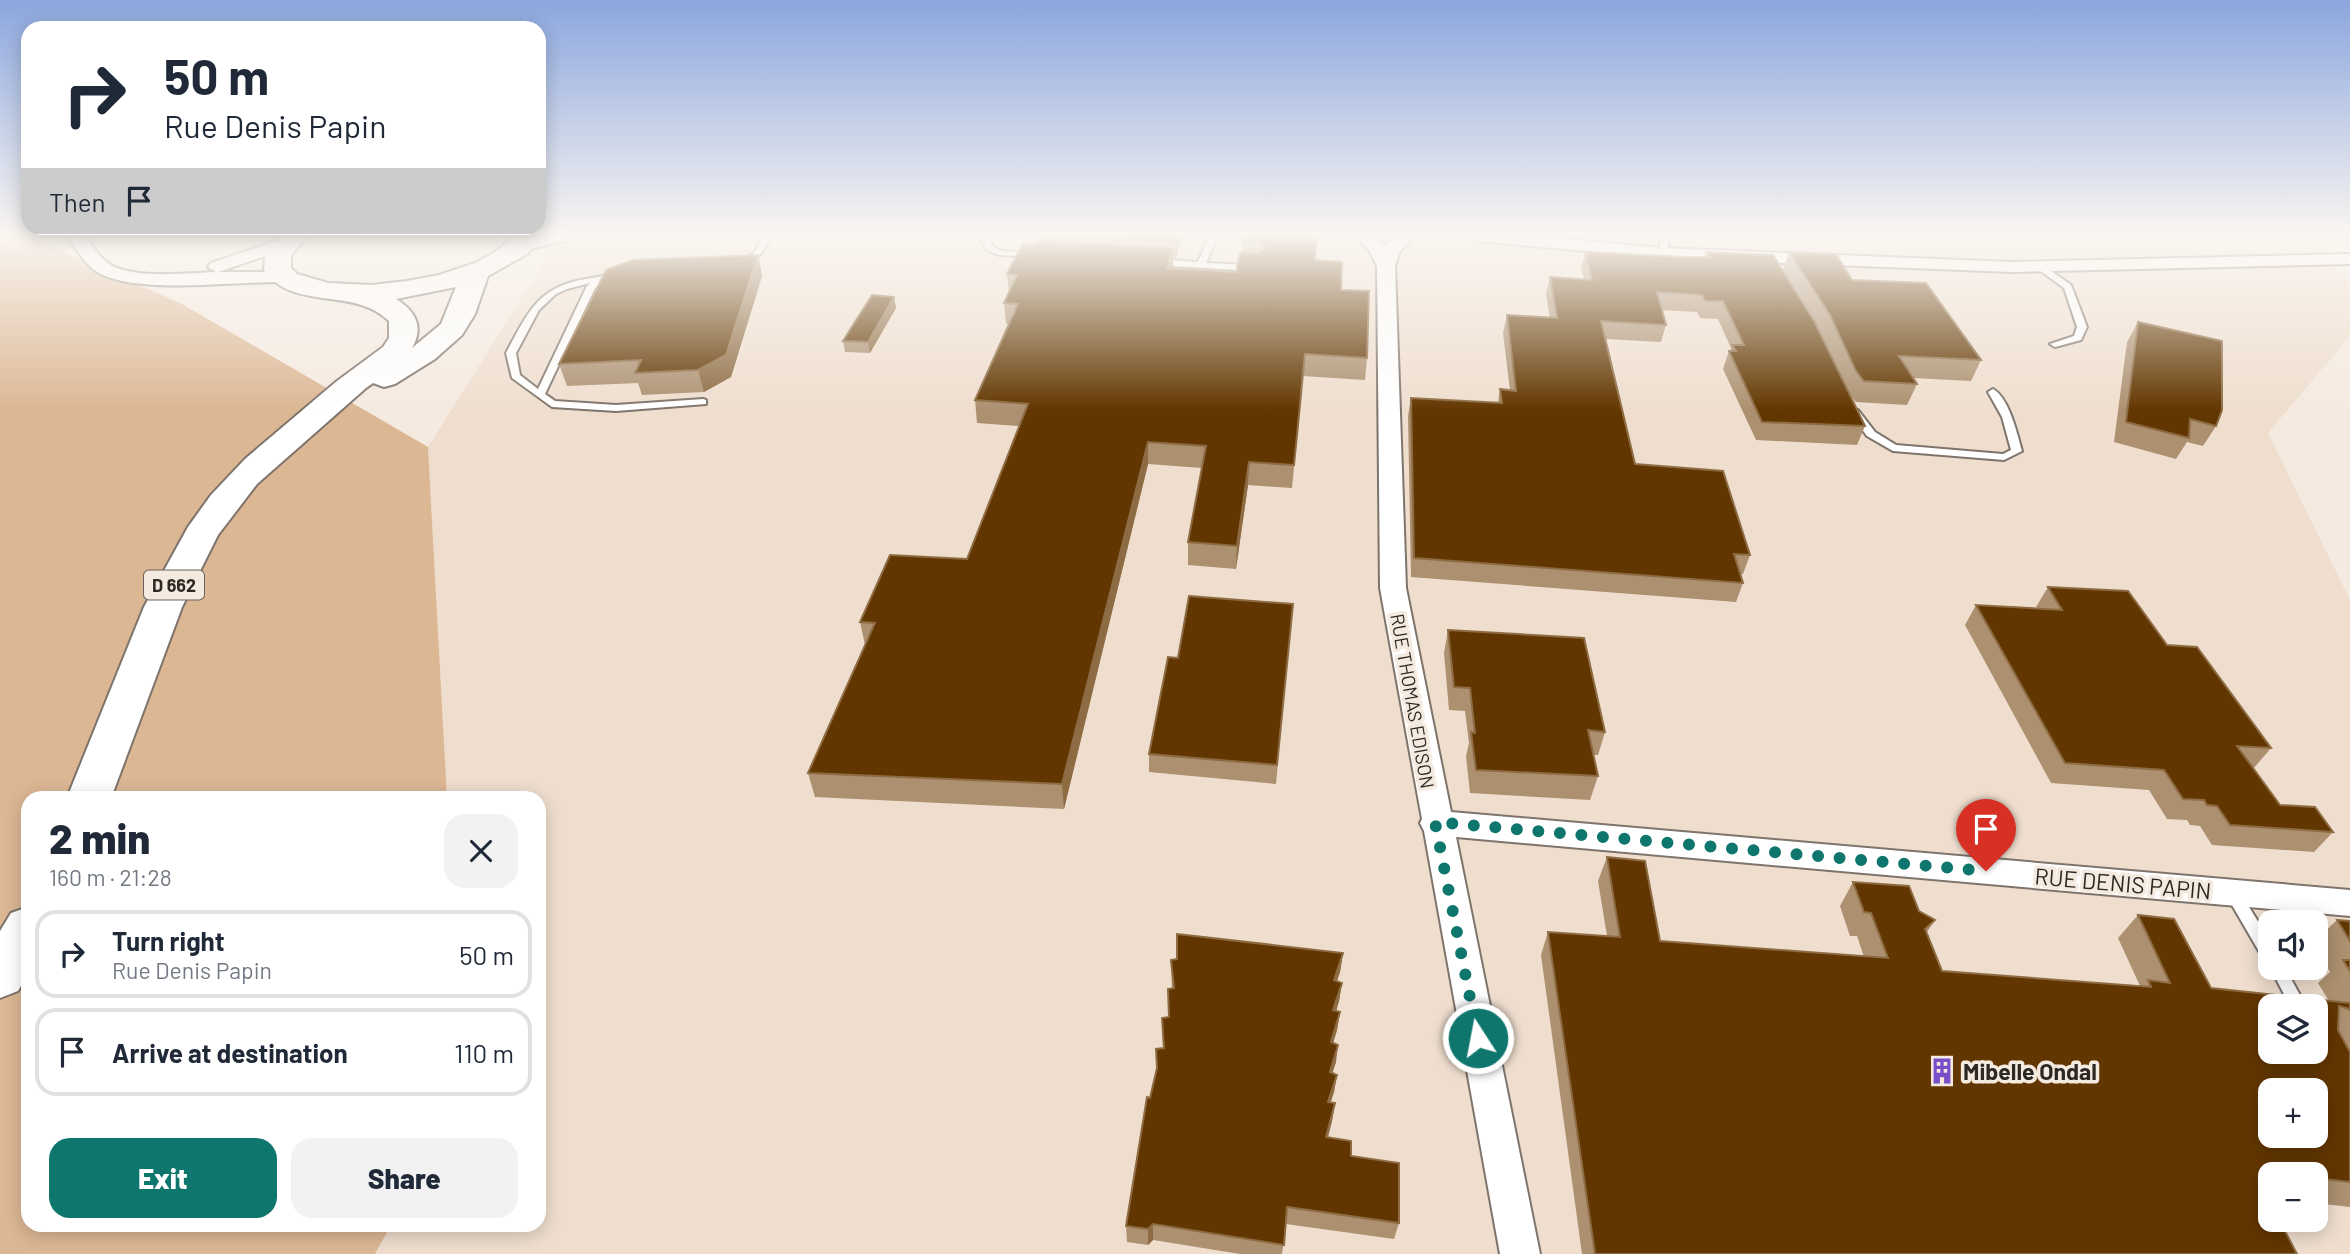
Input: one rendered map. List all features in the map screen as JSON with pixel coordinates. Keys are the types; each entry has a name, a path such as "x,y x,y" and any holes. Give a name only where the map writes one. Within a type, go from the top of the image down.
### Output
{"main road":[{"name":"D 662","path":"92,791 164,607 201,532 258,463 384,360 403,338 403,321 397,312 361,295"},
{"name":"D 662","path":"321,413 364,390 440,340 457,323 465,295"},
{"path":"0,976 21,939"}],"street":[{"name":"RUE THOMAS EDISON","path":"1387,295 1393,588 1435,822 1520,1254"},
{"name":"RUE DENIS PAPIN","path":"1435,822 2350,903"}],"lane":[{"path":"548,295 543,297 511,353 515,376 552,404 616,408 703,402"},
{"path":"540,395 588,295"},
{"path":"2055,344 2078,338 2082,327 2071,295"},
{"path":"1848,404 1871,435 1893,447 2004,457 2017,451 2007,417 1993,392"},
{"path":"2233,893 2258,935"}],"shaded area":[{"path":"0,295 160,295 182,304 428,447 447,791 21,791 21,1232 387,1232 375,1254 0,1254"},
{"path":"524,295 2350,295 2350,336 2268,433 2350,600 2350,1254 375,1254 387,1232 546,1232 546,791 447,791 428,447"}],"building":[{"path":"594,295 745,295 726,355 698,370 635,373 641,360 559,364"},
{"path":"872,295 894,297 868,342 843,341"},
{"path":"1008,295 1369,295 1367,358 1305,354 1294,465 1249,462 1237,546 1188,542 1206,446 1148,442 1062,784 808,773 875,623 860,622 890,555 967,559 1028,404 975,400 1018,304 1004,303"},
{"path":"1553,295 1658,295 1666,325 1601,321 1635,464 1723,471 1750,555 1734,554 1743,583 1414,558 1411,398 1502,403 1500,389 1516,391 1507,315 1557,318"},
{"path":"1695,295 1798,295 1814,321 1865,426 1762,422 1729,351 1736,351 1732,345 1744,345 1723,301 1705,301 1702,295"},
{"path":"1817,295 1934,295 1981,360 1899,356 1917,384 1864,381 1856,371 1830,315"},
{"path":"2138,322 2222,341 2222,410 2216,426 2190,419 2189,438 2126,422"},
{"path":"2048,587 2128,591 2167,645 2197,647 2271,748 2237,746 2280,805 2315,807 2333,832 2230,825 2217,806 2207,805 2204,800 2183,799 2164,770 2065,763 1976,605 2062,610"},
{"path":"1189,596 1293,604 1277,765 1149,754 1168,657 1178,658"},
{"path":"1448,630 1584,638 1605,732 1588,730 1598,776 1476,770 1471,732 1475,733 1470,688 1454,687"},
{"name":"Mibelle Ondal","path":"1607,857 1645,861 1660,941 1888,958 1871,913 1864,912 1853,882 1909,886 1919,911 1935,920 1925,929 1942,971 2151,987 2148,980 2170,983 2138,915 2174,919 2211,988 2267,994 2258,994 2258,1064 2328,1064 2328,1001 2350,1003 2350,1010 2339,1006 2338,1030 2350,1052 2350,1182 2328,1179 2328,1162 2258,1162 2258,1232 2285,1232 2297,1254 1595,1254 1548,932 1620,937"},
{"path":"2337,920 2350,921 2350,941"},
{"path":"1177,934 1343,953 1334,980 1342,983 1333,1010 1340,1012 1331,1042 1338,1045 1330,1072 1337,1075 1328,1102 1335,1103 1326,1137 1351,1141 1351,1156 1399,1163 1399,1223 1287,1207 1284,1245 1153,1224 1148,1229 1126,1226 1147,1097 1150,1098 1157,1068 1156,1049 1164,1048 1162,1018 1169,1017 1168,989 1174,988 1171,960 1177,959"},
{"path":"2343,960 2350,960 2350,971"}],"place":[{"name":"Mibelle Ondal","path":"1942,1071"}],"route":[{"path":"1478,1038 1435,822 1986,871"}]}
